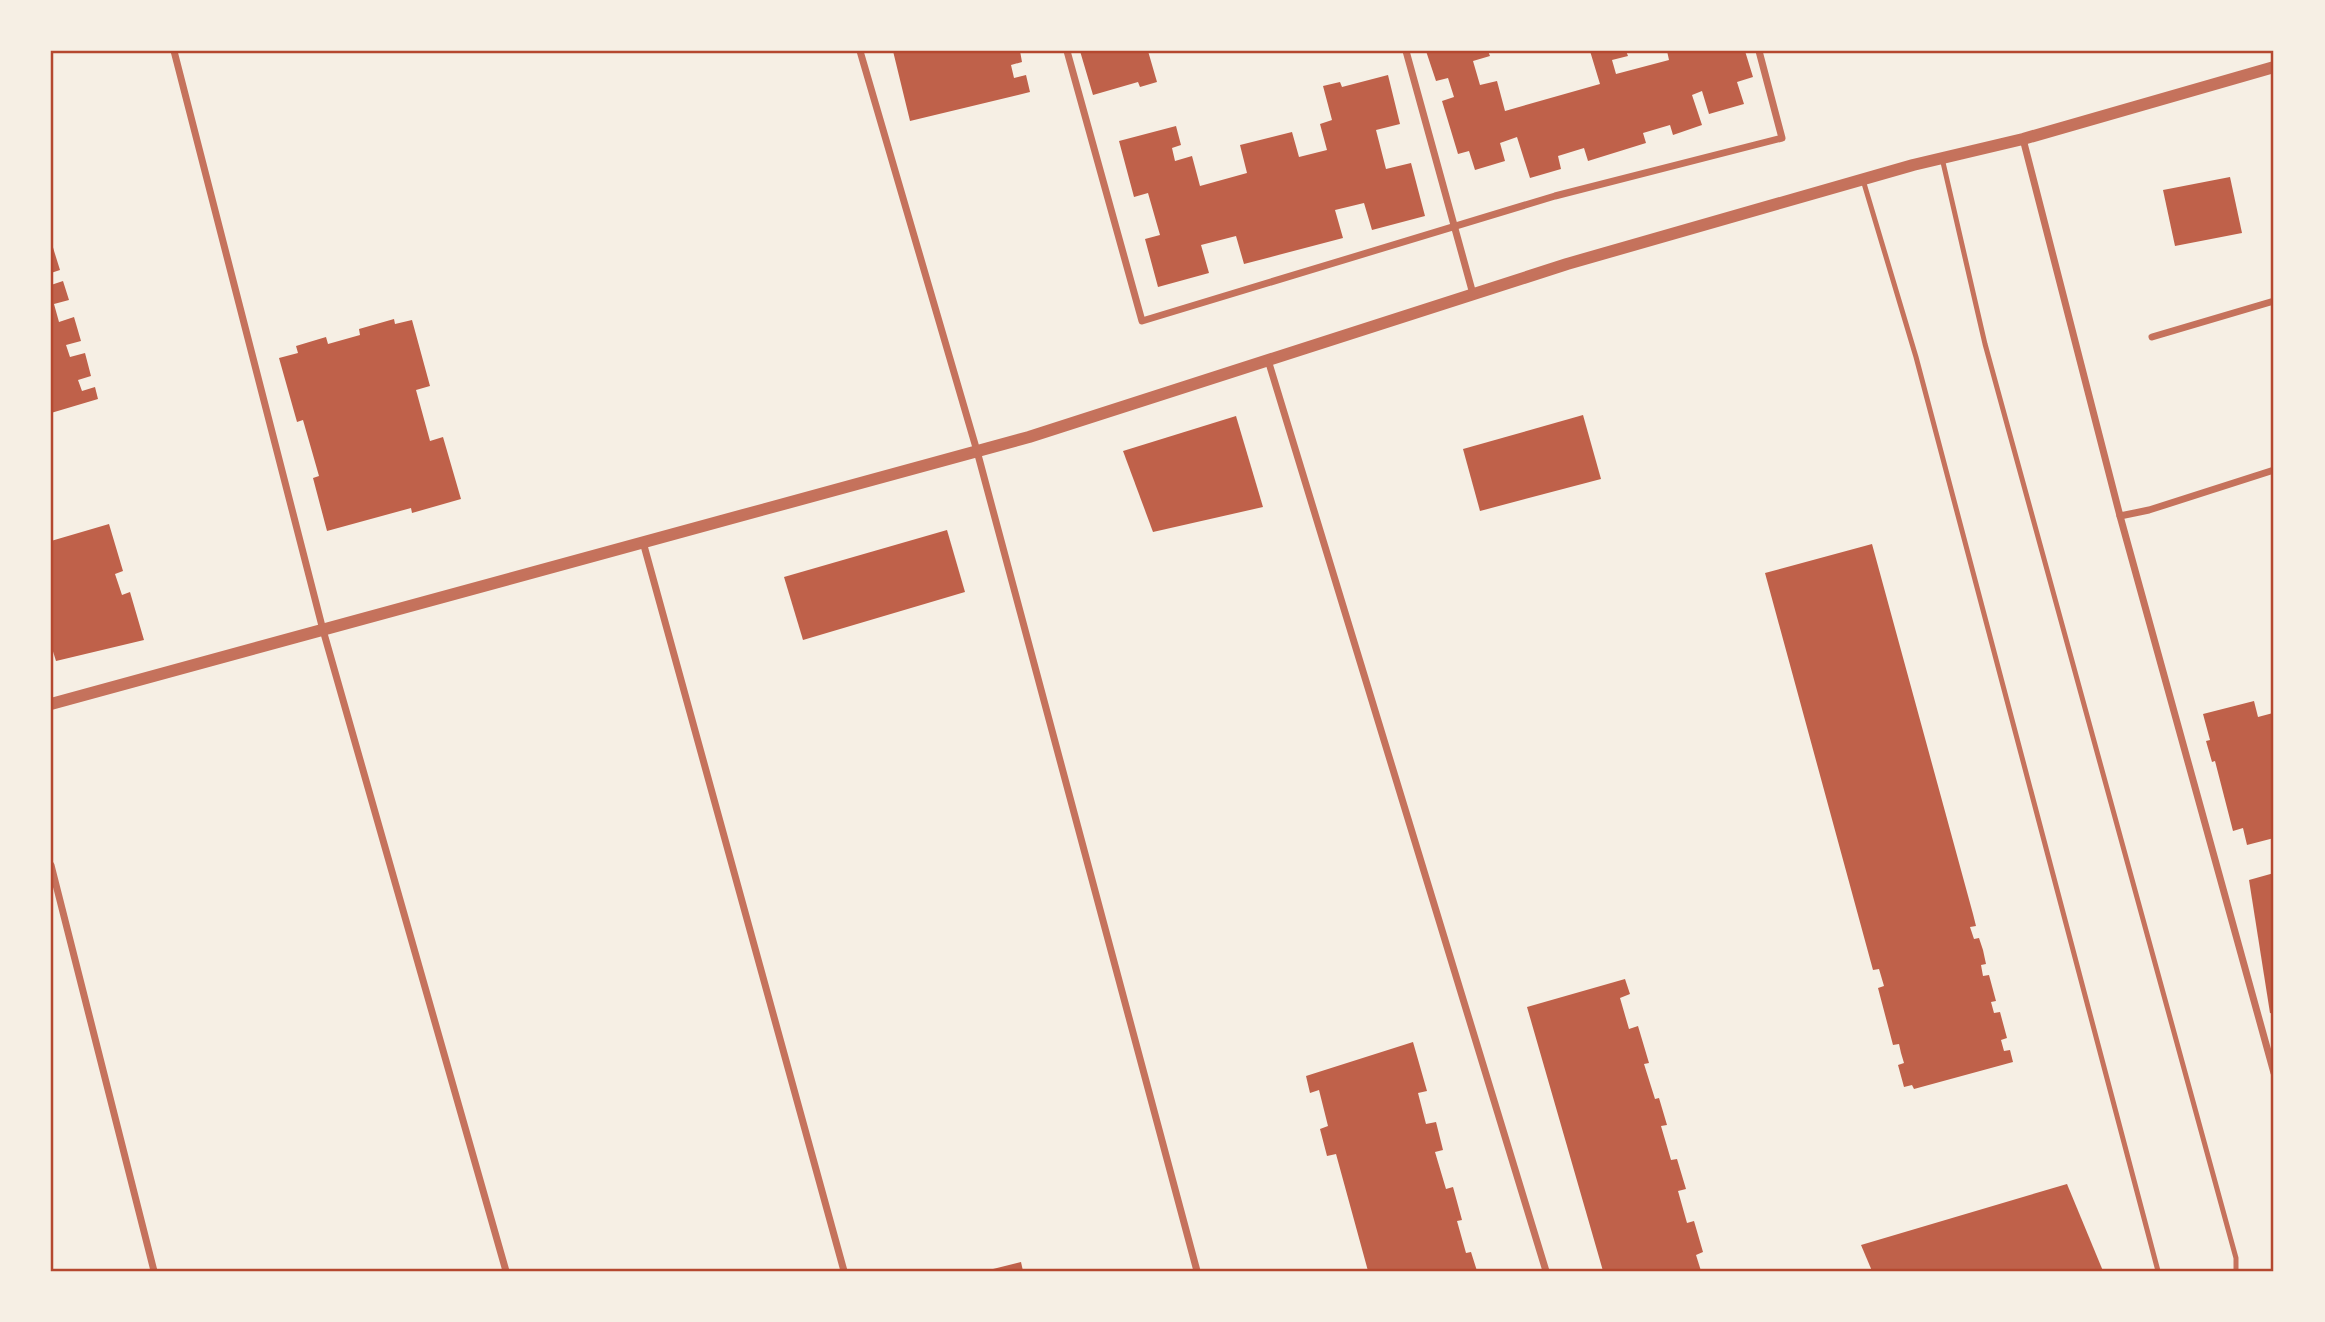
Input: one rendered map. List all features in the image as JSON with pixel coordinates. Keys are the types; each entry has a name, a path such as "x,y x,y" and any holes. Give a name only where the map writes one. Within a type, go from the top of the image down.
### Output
{"street":[{"path":"174,51 323,630 506,1271"},
{"path":"860,51 977,450 1196,1271"},
{"path":"1067,51 1142,321 1555,196 1782,138 1759,51"},
{"path":"1406,51 1474,294"},
{"path":"51,704 1029,437 1567,264 1863,179 2023,139 2274,67"},
{"path":"2023,139 2120,516 2274,1073"},
{"path":"2152,337 2274,301"},
{"path":"1268,360 1546,1271"},
{"path":"2120,516 2148,510 2274,470"},
{"path":"643,542 845,1271"},
{"path":"51,865 154,1271"}],"lane":[{"path":"1942,158 1985,344 2236,1258 2236,1271"},
{"path":"1863,179 1920,371 2158,1271"}],"building":[{"path":"893,51 1020,51 1022,62 1011,65 1014,78 1026,75 1030,92 910,121"},
{"path":"1080,51 1148,51 1157,82 1140,87 1138,82 1093,95"},
{"path":"1426,51 1488,51 1490,56 1473,61 1480,85 1497,81 1505,111 1600,84 1590,51 1626,51 1628,56 1612,60 1616,74 1669,60 1667,51 1745,51 1753,77 1737,82 1744,104 1709,114 1702,91 1692,95 1702,125 1673,135 1670,125 1643,133 1646,143 1588,161 1584,148 1558,156 1561,169 1530,178 1517,137 1500,143 1505,161 1475,170 1469,151 1458,154 1442,101 1454,97 1448,78 1436,81"},
{"path":"1388,75 1400,124 1376,130 1386,169 1411,163 1425,216 1372,230 1364,203 1335,210 1343,238 1244,264 1236,236 1201,245 1209,273 1158,287 1145,239 1160,235 1148,193 1134,197 1119,141 1176,126 1181,145 1172,148 1175,161 1192,156 1200,186 1247,173 1240,145 1292,132 1299,157 1327,150 1320,124 1332,120 1323,86 1340,82 1342,87"},
{"path":"2230,177 2242,233 2175,246 2163,190"},
{"path":"51,241 60,270 51,273"},
{"path":"63,281 69,300 54,304 59,322 74,317 81,341 66,345 70,357 85,353 91,376 78,380 82,391 95,387 98,399 51,413 51,285"},
{"path":"394,319 395,324 412,320 430,386 416,390 430,441 443,437 461,499 412,513 411,508 327,531 313,478 319,476 303,420 297,422 279,358 298,353 296,346 326,337 328,344 360,335 359,329"},
{"path":"1583,415 1601,479 1480,511 1463,449"},
{"path":"1236,416 1263,507 1153,532 1123,451"},
{"path":"109,524 123,571 115,574 122,595 130,592 144,640 56,661 51,645 51,541"},
{"path":"947,530 965,592 803,640 784,577"},
{"path":"1872,544 1973,914 1976,926 1970,927 1974,939 1979,938 1983,950 1986,964 1981,965 1983,976 1989,975 1996,1001 1991,1002 1994,1013 2000,1012 2007,1038 2001,1040 2004,1051 2010,1050 2013,1062 1914,1089 1912,1085 1904,1087 1898,1065 1904,1063 1899,1044 1893,1045 1878,988 1884,986 1879,969 1873,970 1765,573"},
{"path":"2254,701 2258,717 2273,713 2274,717 2274,838 2247,845 2243,828 2233,831 2215,761 2212,762 2206,741 2210,740 2203,714"},
{"path":"2274,873 2274,1014 2270,1013 2249,880"},
{"path":"1625,979 1630,994 1620,998 1629,1029 1638,1026 1649,1063 1644,1064 1667,1125 1661,1126 1671,1160 1677,1159 1686,1189 1678,1191 1687,1223 1694,1221 1703,1252 1696,1255 1701,1271 1603,1271 1527,1007"},
{"path":"1413,1042 1427,1091 1418,1093 1426,1124 1436,1122 1443,1150 1435,1152 1446,1189 1453,1187 1462,1220 1457,1221 1466,1253 1471,1252 1477,1271 1368,1271 1336,1154 1327,1156 1320,1129 1328,1126 1319,1090 1310,1093 1306,1076"},
{"path":"2067,1184 2103,1271 1872,1271 1861,1245"},
{"path":"1021,1262 1023,1271 989,1271 989,1270"}]}
